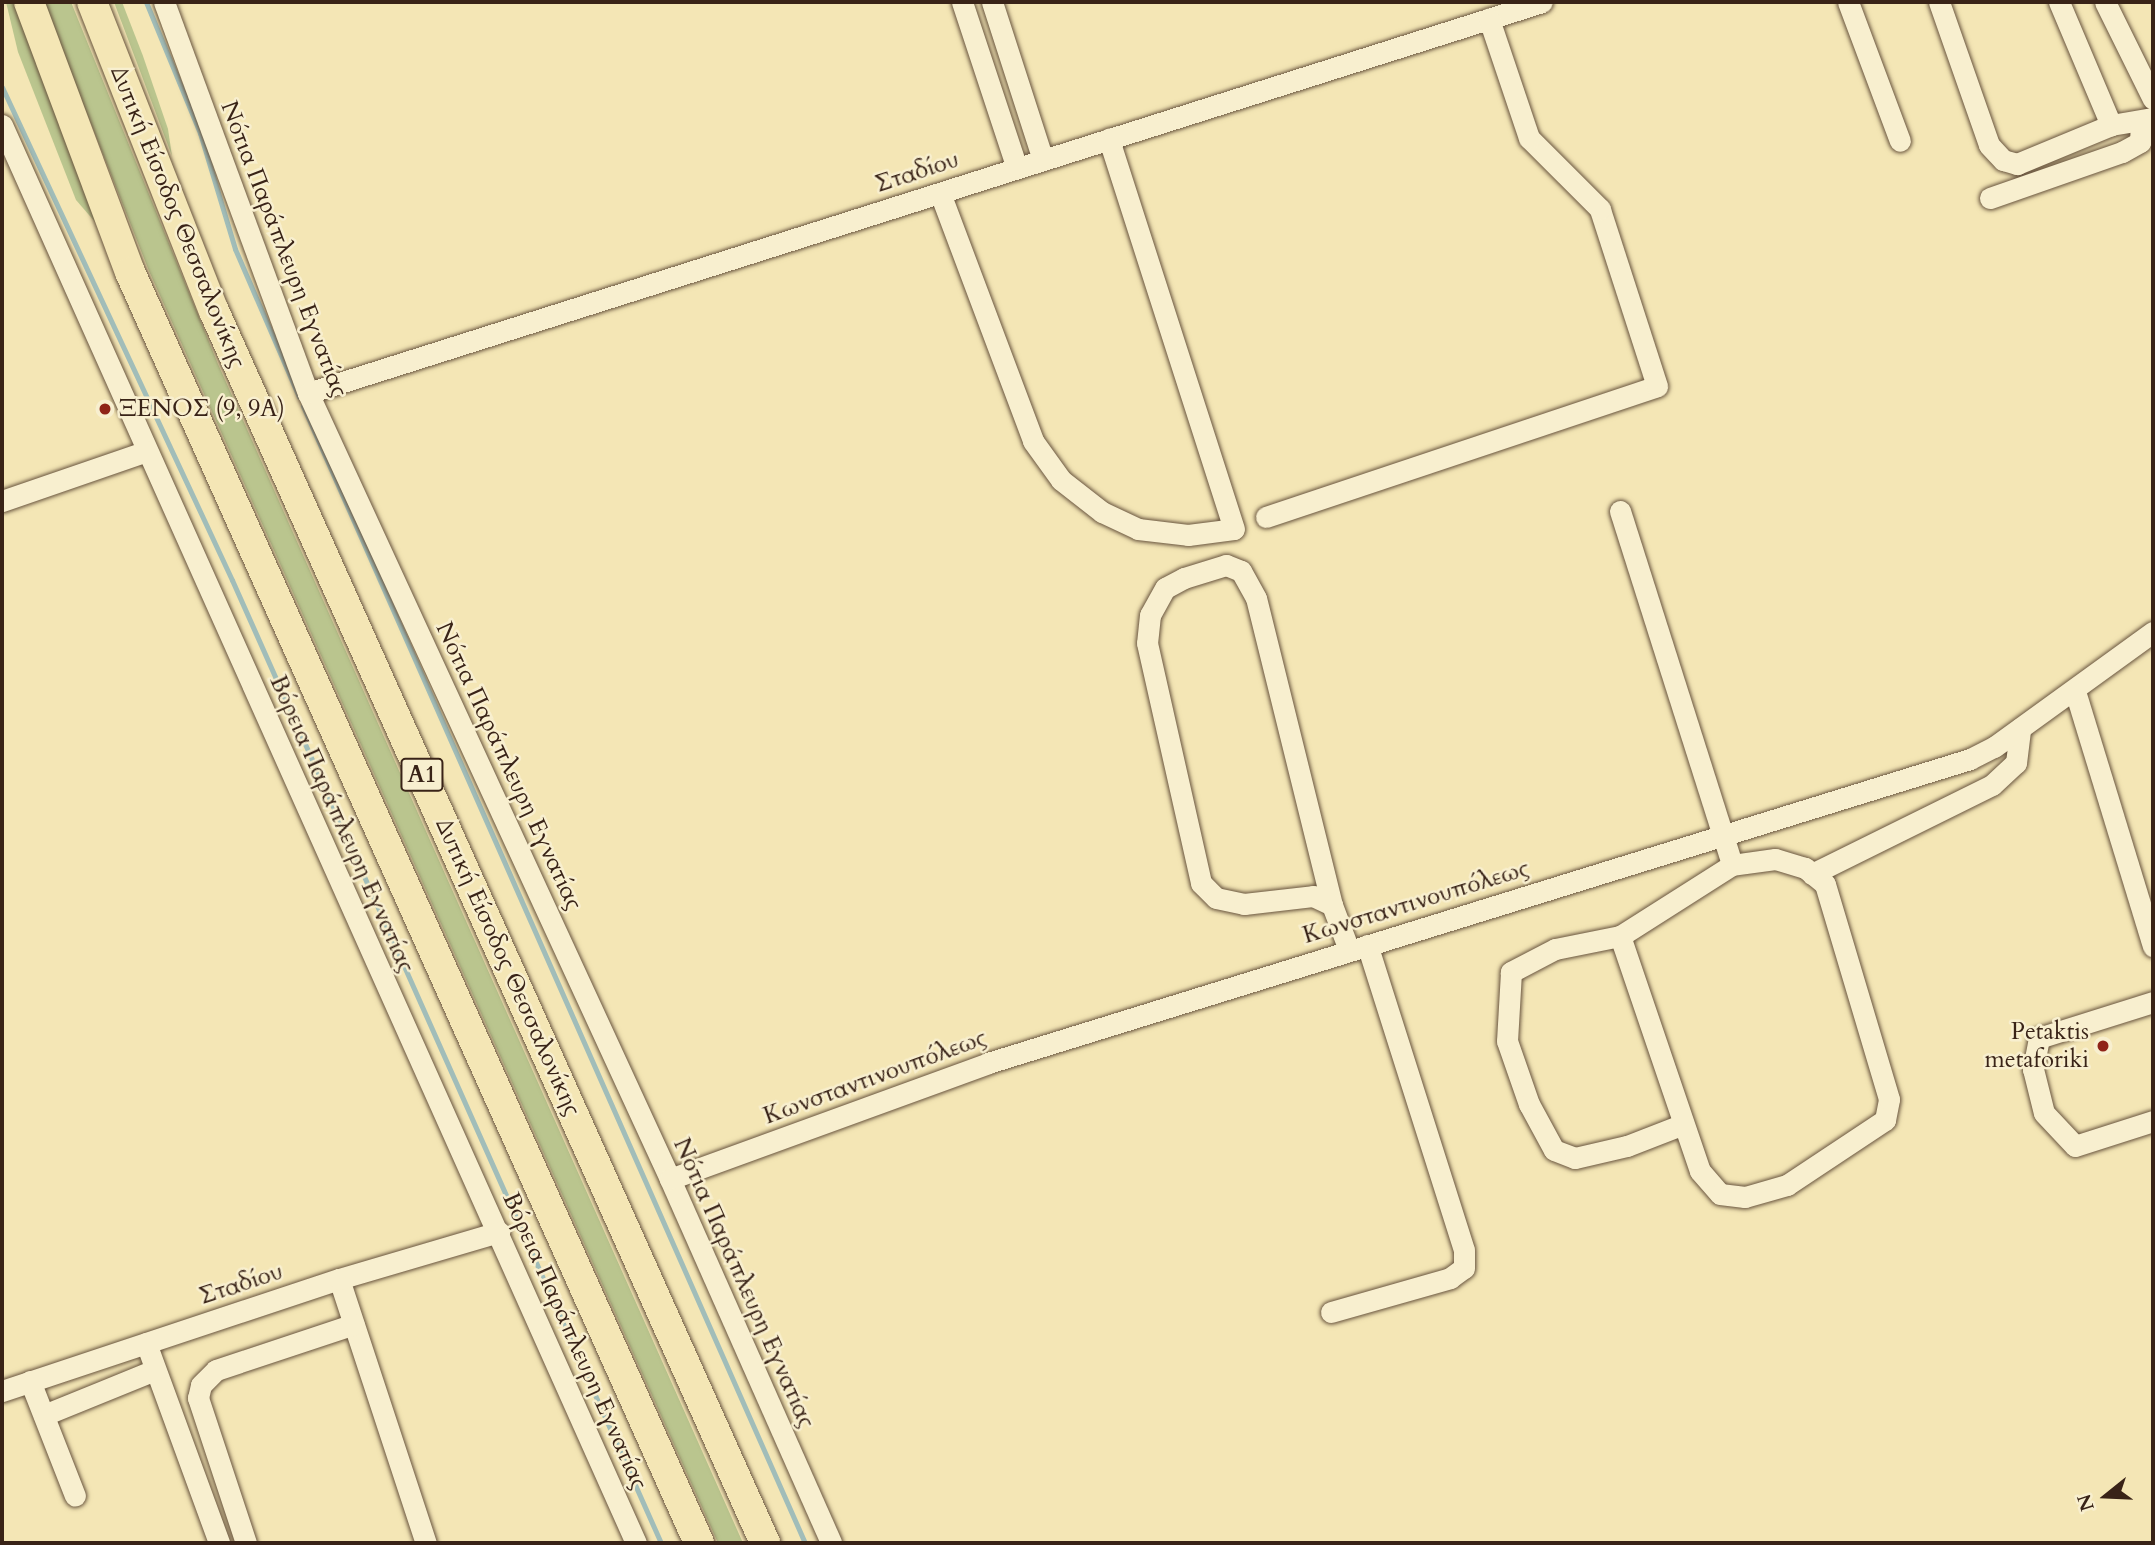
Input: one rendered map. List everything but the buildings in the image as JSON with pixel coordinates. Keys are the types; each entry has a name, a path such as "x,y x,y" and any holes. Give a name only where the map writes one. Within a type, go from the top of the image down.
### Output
{"highway":[{"name":"Α1","path":"29,2 135,284 699,1543"},
{"name":"Δυτική Είσοδος Θεσσαλονίκης","path":"92,2 214,311 765,1543"}],"street":[{"name":"Νότια Παράπλευρη Εγνατίας","path":"164,2 308,393 670,1179 831,1543"},
{"path":"962,2 1017,168"},
{"path":"992,2 1043,160"},
{"name":"Σταδίου","path":"308,393 1109,139 1500,11 1542,2"},
{"path":"1848,2 1900,141"},
{"path":"1939,2 1989,145 2003,160 2017,164 2112,125 2147,120 2140,142 2122,152 1990,198"},
{"path":"2059,2 2112,125"},
{"path":"2105,2 2153,99"},
{"path":"1266,517 1657,386 1600,209 1529,138 1500,11"},
{"name":"Βόρεια Παράπλευρη Εγνατίας","path":"2,125 636,1543"},
{"path":"940,193 1033,441 1061,480 1102,512 1138,529 1188,535 1234,529 1109,139"},
{"path":"2,501 147,451"},
{"path":"1620,510 1731,865"},
{"path":"1331,1312 1450,1278 1464,1268 1464,1250 1358,947 1332,905 1256,598 1241,571 1226,565 1184,578 1165,588 1150,615 1147,643 1201,883 1216,898 1244,904 1313,897 1332,905"},
{"name":"Κωνσταντινουπόλεως","path":"670,1179 988,1063 1957,764 2020,728 2075,691 2153,632"},
{"path":"2075,691 2153,946"},
{"path":"1812,874 1992,785 2016,763 2020,728"},
{"path":"1620,936 1681,1125 1700,1171 1720,1194 1745,1198 1787,1185 1885,1120 1889,1099 1825,884 1812,874 1775,859 1731,865 1620,936 1555,949 1511,971 1507,1041 1530,1104 1554,1150 1575,1158 1627,1146 1681,1125"},
{"path":"2153,1002 2039,1038 2034,1069 2044,1112 2075,1146 2153,1121"},
{"name":"Σταδίου","path":"2,1391 339,1279 499,1232"},
{"path":"339,1279 426,1543"},
{"path":"246,1543 198,1398 201,1385 216,1370 354,1324"},
{"path":"146,1343 219,1543"},
{"path":"44,1415 156,1370"},
{"path":"30,1381 75,1496"}],"green space":[{"path":"6,2 13,2 102,230 76,200 18,52"},
{"path":"43,2 71,2 218,364 743,1543 718,1543 149,271"},
{"path":"114,2 122,2 143,56 168,129 172,156"}],"waterway":[{"path":"146,2 200,133 235,249 299,397"},
{"path":"2,87 232,580 661,1543"},
{"path":"303,406 805,1543"}],"place":[{"name":"ΞΕΝΟΣ (9, 9Α)","path":"105,409"},
{"name":"Petaktis metaforiki","path":"2103,1046"}]}
